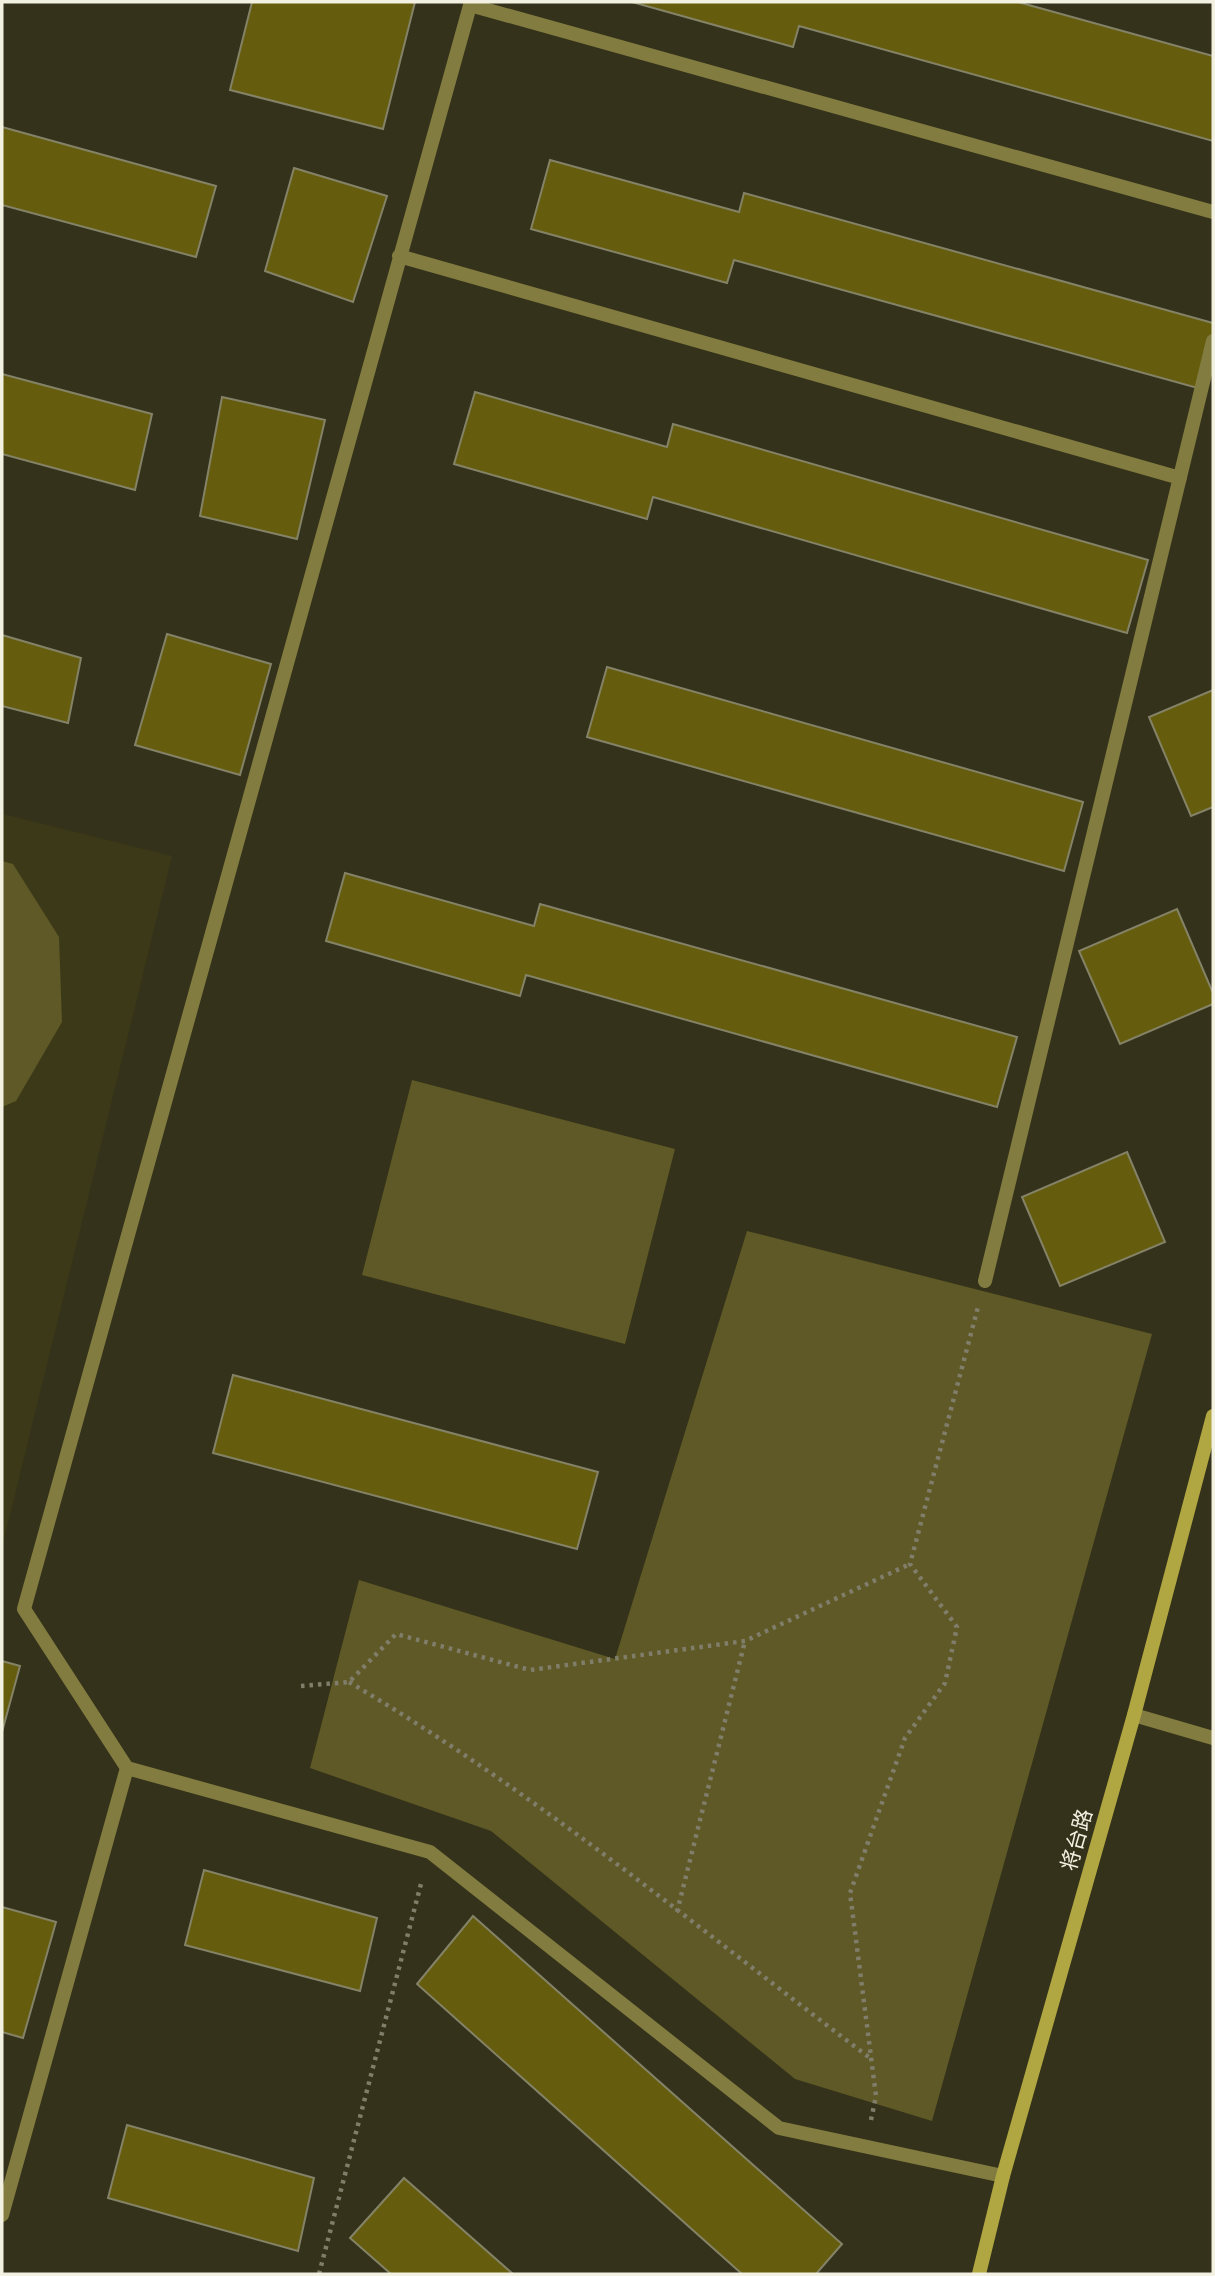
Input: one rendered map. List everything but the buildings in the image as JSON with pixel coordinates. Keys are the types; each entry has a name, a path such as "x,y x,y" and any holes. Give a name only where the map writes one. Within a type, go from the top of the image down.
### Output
{"main road":[{"name":"将台路","path":"979,2274 1003,2176 1134,1715 1213,1416"}],"street":[{"path":"1003,2176 779,2128 430,1852 127,1768 24,1609 470,3 1213,212"},
{"path":"399,256 1180,478"},
{"path":"985,1281 1213,341"},
{"path":"1134,1715 1213,1738"},
{"path":"2,2215 127,1768"}],"path":[{"path":"910,1564 985,1281"},
{"path":"349,1682 396,1634 530,1670 745,1641 910,1564"},
{"path":"866,2145 876,2096 850,1893 905,1738 945,1683 957,1626 910,1564"},
{"path":"677,1912 745,1641"},
{"path":"300,1686 349,1682 431,1730 551,1814 871,2058"},
{"path":"319,2274 430,1852"}],"shaded area":[{"path":"2,814 172,856 2,1547"},
{"path":"2,861 13,864 59,937 62,1022 16,1101 2,1107"},
{"path":"412,1080 675,1149 625,1344 362,1275"},
{"path":"747,1231 1152,1334 932,2121 795,2079 491,1831 310,1768 359,1580 615,1659"}]}
